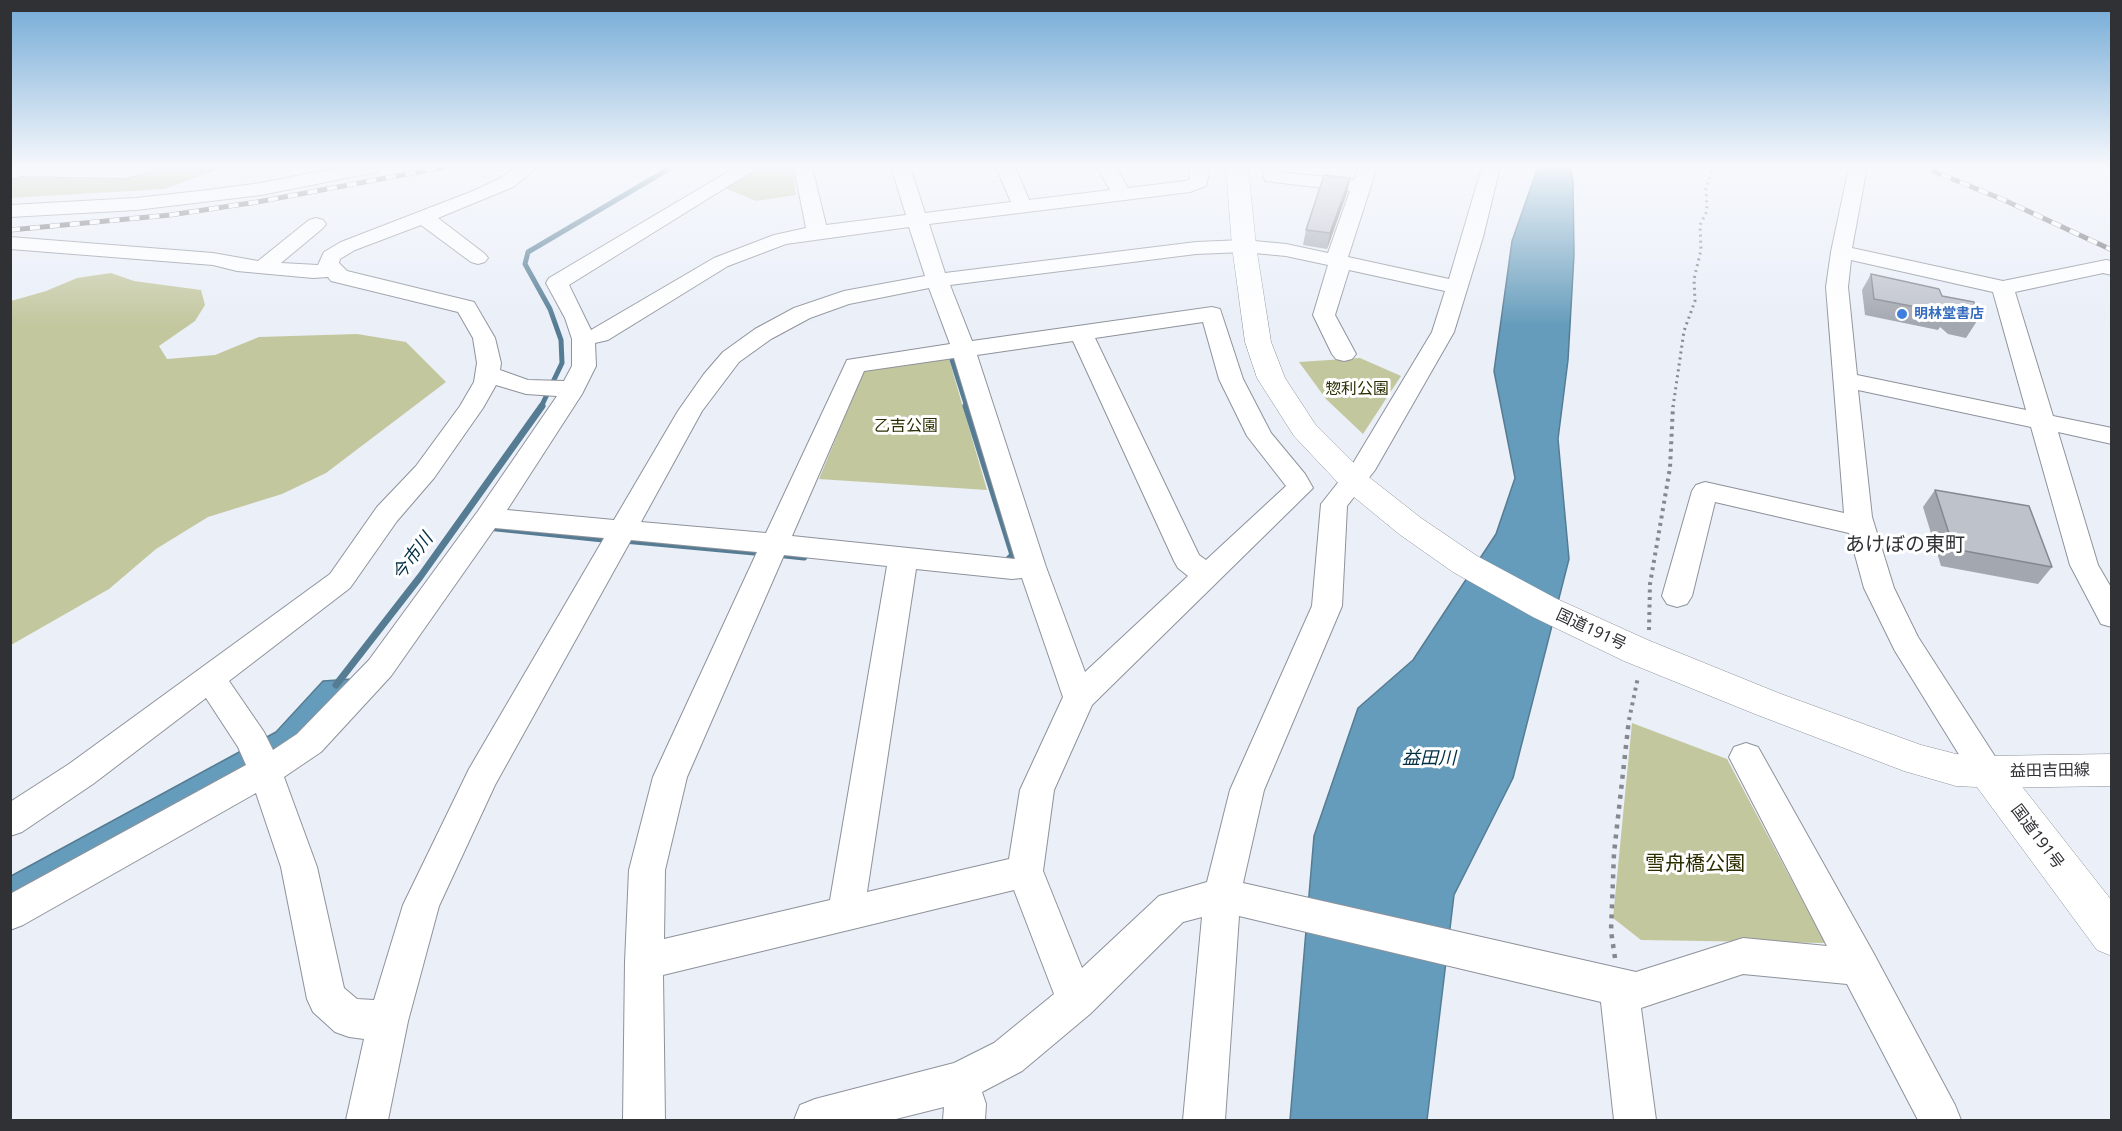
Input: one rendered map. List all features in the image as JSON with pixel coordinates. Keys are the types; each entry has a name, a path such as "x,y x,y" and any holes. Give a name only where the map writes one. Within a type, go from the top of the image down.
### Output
{"main road":[{"name":"国道191号","path":"1242,220 1258,342 1271,378 1304,430 1354,481 1410,526 1465,564 1545,608 1642,652 1768,704 1918,760 1956,770 1988,772 2112,936"},
{"name":"益田吉田線","path":"1988,772 2112,770"}],"street":[{"path":"10,821 81,774 340,581 387,514 425,472 471,408 486,382 489,363 484,338 466,307 350,280 339,276 328,264 332,255 348,246 417,220"},
{"path":"428,220 478,258"},
{"path":"10,913 259,758 309,743 380,668 488,518 584,366 583,339 576,318 557,283 662,220"},
{"path":"814,220 817,232"},
{"path":"583,339 600,335 721,262 781,238 918,220 937,280 963,348 1032,567 1079,697"},
{"path":"1344,354 1324,315 1339,267 1336,261 1350,220"},
{"path":"1465,220 1464,230 1473,237"},
{"path":"1203,1120 1239,899 1247,790 1327,606 1334,504 1354,481 1443,332 1477,220"},
{"path":"1847,220 1837,287 1861,526 1879,588 1906,643 1988,772"},
{"path":"263,267 316,224"},
{"path":"10,243 213,260 237,265 313,272 333,270"},
{"path":"368,1120 388,1021 421,905 471,800 622,531 690,411 712,379 731,357 763,334 802,313 844,298 937,280 1196,248 1244,246 1286,250 1457,287"},
{"path":"1841,252 2003,288 2106,266 2112,269"},
{"path":"2003,288 2084,565 2112,616"},
{"path":"644,1120 644,962 647,870 670,777 855,365 1212,314 1231,379 1260,436 1300,488 1079,697 1037,790 1025,871 1076,1001"},
{"path":"1081,333 1188,561 1207,576"},
{"path":"487,374 531,388 569,389"},
{"path":"1846,380 2112,436"},
{"path":"1677,596 1705,491 1861,526"},
{"path":"488,518 775,544 1012,569 1032,567"},
{"path":"850,913 848,898 903,558"},
{"path":"211,679 259,758 299,867 327,999 349,1018 388,1021"},
{"path":"1746,757 1940,1120"},
{"path":"644,962 1025,871"},
{"path":"815,1120 962,1101 1008,1057 1076,1001 1172,908 1239,899 1636,991 1743,956 1860,967"},
{"path":"1604,982 1635,1120"}],"path":[{"path":"1604,982 1611,931 1614,853 1630,710 1642,652 1650,584 1670,468 1671,419 1684,331 1695,301 1694,279 1701,250 1700,225 1703,220"}],"green space":[{"path":"111,273 134,281 201,290 205,305 195,321 159,346 167,359 215,355 259,337 357,334 406,342 446,382 326,473 282,494 208,517 156,549 109,589 11,645 11,301 46,291 77,278"},
{"name":"惣利公園","path":"1360,358 1401,376 1363,434 1326,399 1299,362"},
{"name":"乙吉公園","path":"949,359 987,490 819,479 864,370"},
{"name":"雪舟橋公園","path":"1632,723 1727,759 1825,943 1641,940 1613,918"}],"water":[{"name":"益田川","path":"1519,220 1574,220 1574,255 1568,360 1558,439 1569,559 1513,778 1454,895 1427,1120 1290,1120 1314,836 1358,708 1413,660 1496,534 1515,478 1494,371 1512,241"},
{"path":"352,679 289,744 11,895 11,876 276,732 323,681"}],"building":[{"path":"1309,220 1335,220 1330,233 1306,230"},
{"path":"1871,274 1939,289 1942,296 1974,302 1977,321 1959,318 1945,306 1948,313 1874,299"},
{"path":"1935,490 2029,506 2052,567 1954,549"}],"waterway":[{"name":"今市川","path":"541,407 562,363 561,340 550,309 525,264 528,252 583,220"},
{"path":"952,360 967,407"},
{"name":"今市川","path":"336,685 420,577 542,406"},
{"path":"966,406 1013,555 1006,562"},
{"path":"487,527 613,540"},
{"path":"624,540 765,553"},
{"path":"776,554 804,557"}],"railway":[{"path":"10,230 119,220"},
{"path":"2047,220 2112,250"}],"place":[{"name":"明林堂書店","path":"1902,314"}],"district":[{"name":"あけぼの東町","path":"1905,545"}]}
